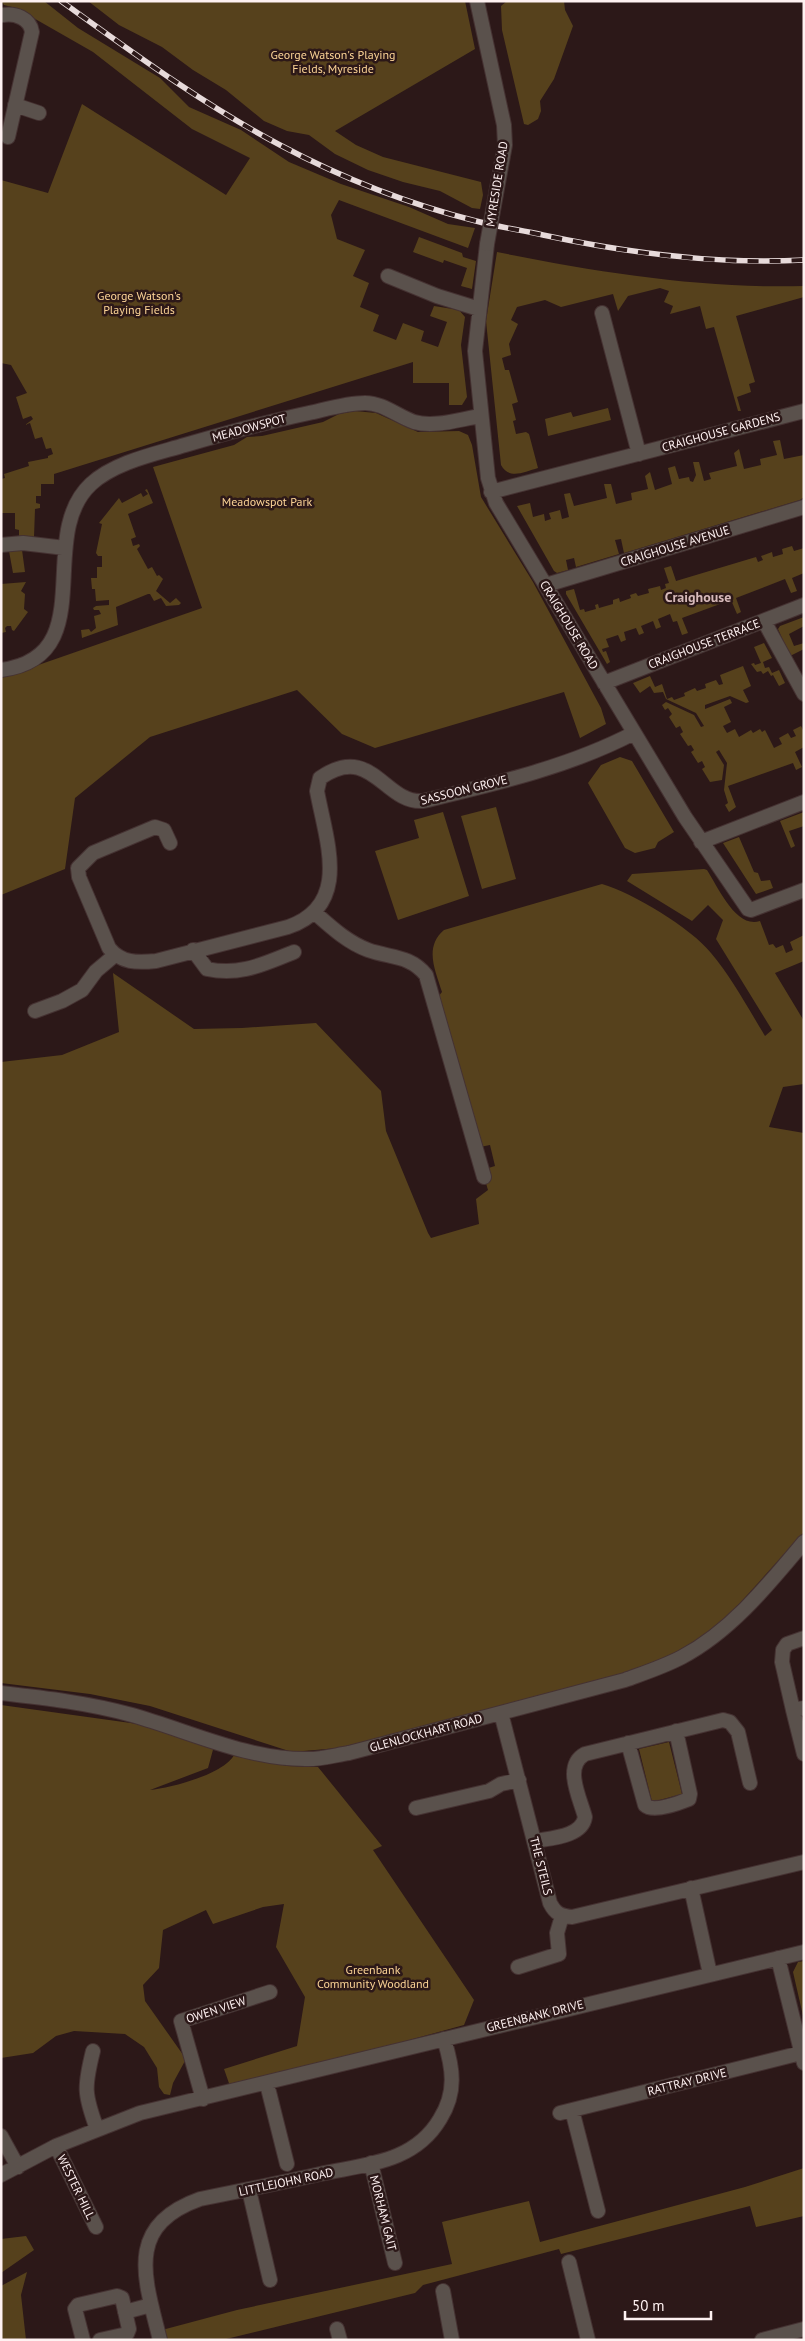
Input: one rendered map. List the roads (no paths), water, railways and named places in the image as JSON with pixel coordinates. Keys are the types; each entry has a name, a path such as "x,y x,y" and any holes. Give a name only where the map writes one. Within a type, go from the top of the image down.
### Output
{"street":[{"name":"MYRESIDE ROAD","path":"477,1 504,125 505,145 487,244 478,309"},
{"path":"2,17 14,14 21,17 32,29 8,137"},
{"path":"15,105 39,114"},
{"path":"388,276 430,294 478,309"},
{"name":"CRAIGHOUSE ROAD","path":"478,309 475,346 488,478 491,492 503,517 701,842 748,909 751,910 804,890"},
{"path":"602,313 639,454"},
{"name":"MEADOWSPOT","path":"1,670 16,668 34,659 54,638 61,617 65,548 69,519 86,490 107,472 157,453 259,424 357,403 379,406 414,422 428,424 481,416"},
{"name":"CRAIGHOUSE GARDENS","path":"491,492 804,411"},
{"name":"CRAIGHOUSE AVENUE","path":"546,585 804,507"},
{"path":"1,544 23,543 65,548"},
{"name":"CRAIGHOUSE TERRACE","path":"604,683 804,605"},
{"path":"764,621 804,694"},
{"name":"SASSOON GROVE","path":"115,955 124,960 156,961 288,927 300,923 314,912 325,896 331,876 317,790 320,778 327,773 351,768 364,770 375,774 404,799 413,802 423,801 582,756 634,733"},
{"path":"701,842 804,802"},
{"path":"35,1012 82,990 96,971 115,955 109,948 79,877 78,868 93,853 154,827 164,830 170,843"},
{"path":"314,912 348,940 368,950 410,961 426,975 484,1177"},
{"path":"193,950 207,969 222,972 244,971 294,952"},
{"name":"GLENLOCKHART ROAD","path":"1,1693 95,1707 131,1715 243,1749 298,1759 322,1758 349,1753 625,1680 661,1667 682,1657 716,1635 773,1579 804,1542"},
{"path":"804,1638 788,1644 782,1656 798,1709 804,1754"},
{"name":"THE STEILS","path":"501,1713 550,1902 554,1911 562,1916"},
{"path":"535,1841 574,1832 581,1828 585,1817 574,1776 573,1767 577,1758 628,1742 722,1720 730,1722 738,1732 750,1784"},
{"path":"628,1742 645,1805 653,1808 689,1798 690,1794 676,1731"},
{"path":"416,1808 489,1791 501,1784 519,1780"},
{"path":"518,1967 559,1954 557,1933 562,1916 572,1917 804,1862"},
{"path":"691,1888 710,1974"},
{"name":"GREENBANK DRIVE","path":"97,2129 140,2113 267,2084 804,1952"},
{"path":"778,1958 802,2058"},
{"name":"OWEN VIEW","path":"203,2099 181,2021 270,1992"},
{"name":"LITTLEJOHN ROAD","path":"160,2340 146,2275 147,2246 164,2218 177,2209 200,2199 370,2164 412,2150 423,2142 440,2120 451,2096 453,2082 444,2039"},
{"path":"93,2051 85,2082 86,2100 97,2129"},
{"name":"RATTRAY DRIVE","path":"598,2211 566,2112 802,2058"},
{"path":"267,2084 287,2164"},
{"name":"WESTER HILL","path":"1,2175 56,2146 97,2129"},
{"path":"1,2136 18,2167"},
{"name":"WESTER HILL","path":"56,2146 84,2207 96,2227"},
{"name":"MORHAM GAIT","path":"370,2164 395,2263"},
{"path":"249,2190 270,2280"},
{"path":"569,2262 588,2340"},
{"path":"442,2291 452,2340"},
{"path":"83,2340 75,2309 78,2305 117,2296 122,2298 129,2330 127,2334 100,2340"},
{"path":"125,2312 151,2305"},
{"path":"771,2339 804,2329"}],"railway":[{"path":"61,1 169,77 224,113 280,145 351,179 425,207 484,223 640,252 738,261 804,260"}],"district":[{"name":"Craighouse","path":"698,597"}],"park label":[{"name":"George Watson's Playing Fields, Myreside","path":"333,62"},
{"name":"George Watson's Playing Fields","path":"139,303"},
{"name":"Meadowspot Park","path":"267,502"},
{"name":"Greenbank Community Woodland","path":"373,1977"}]}
